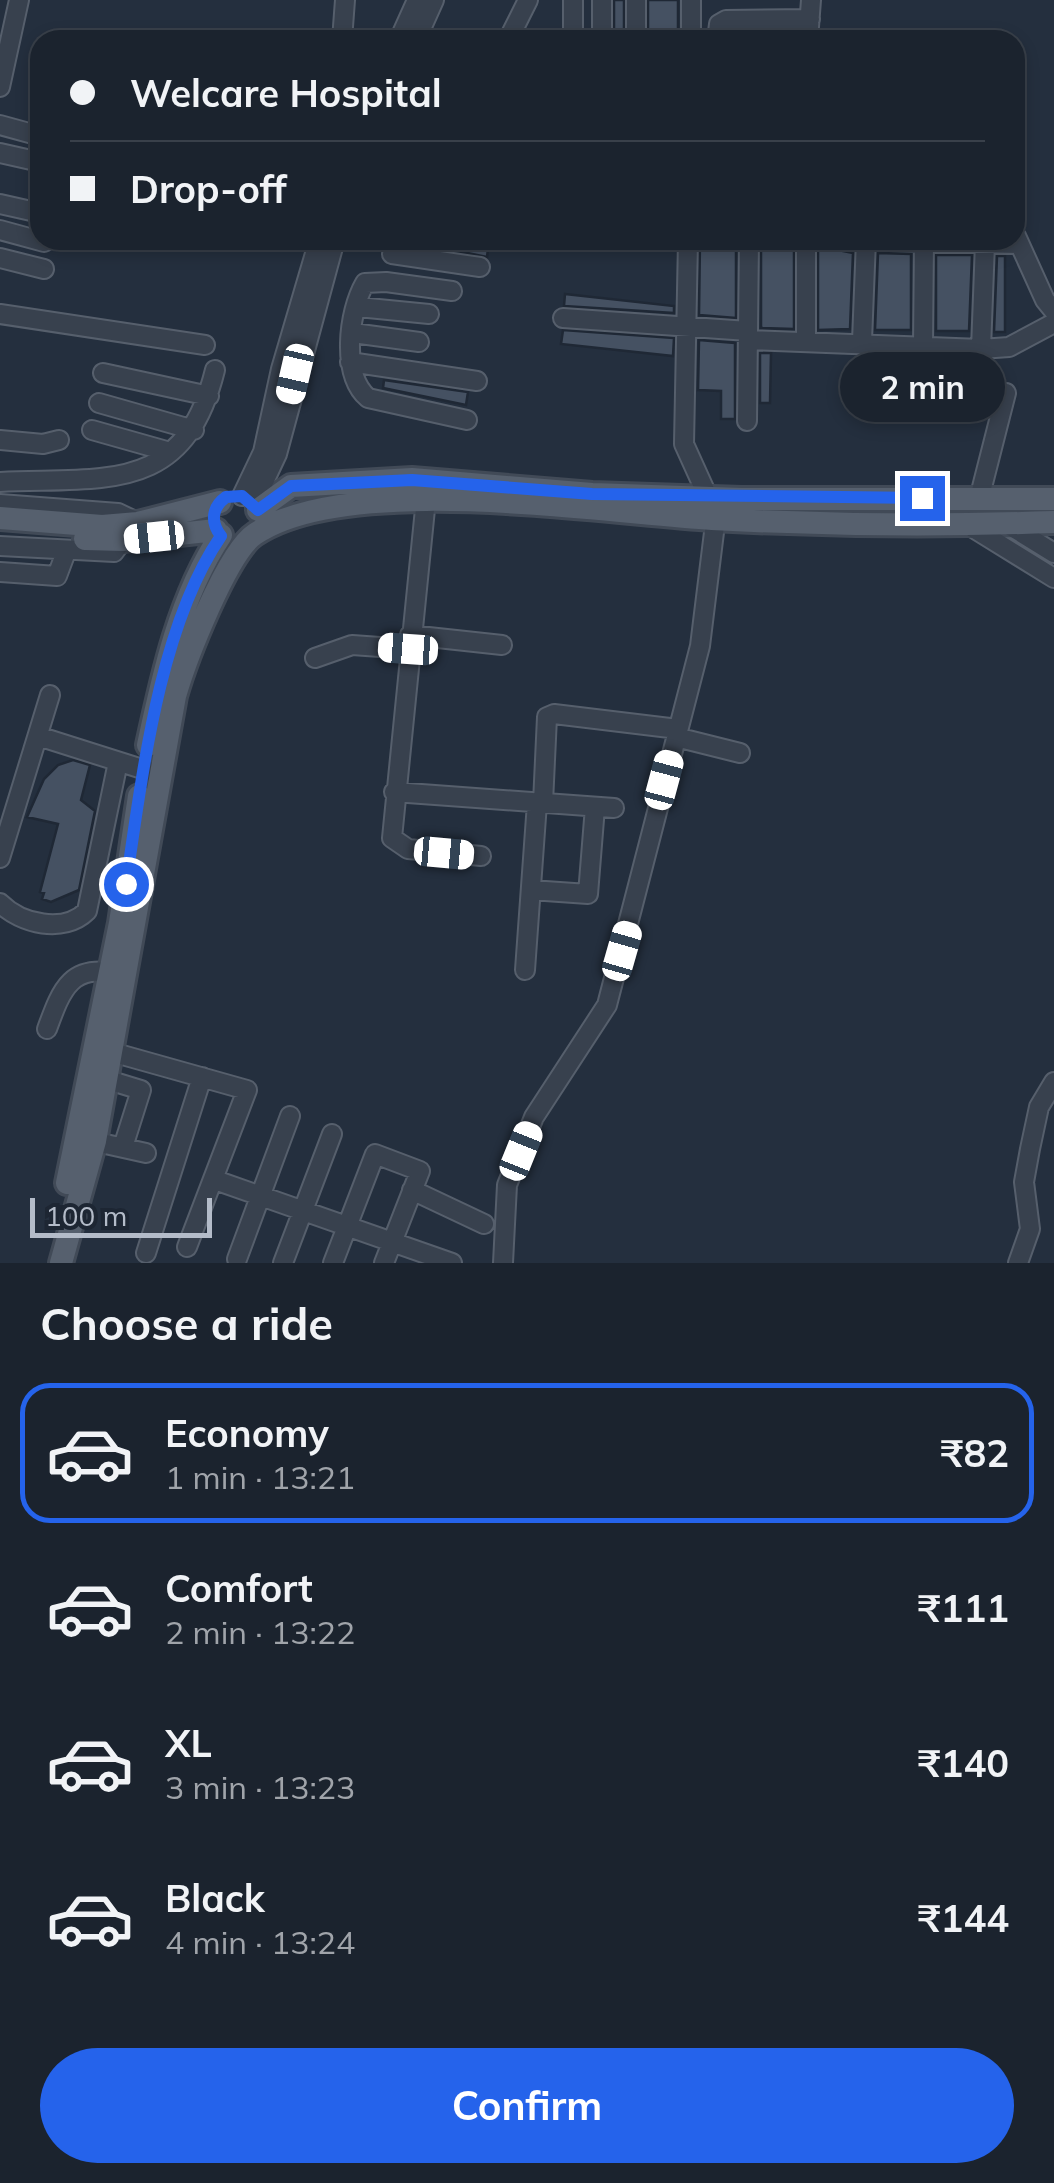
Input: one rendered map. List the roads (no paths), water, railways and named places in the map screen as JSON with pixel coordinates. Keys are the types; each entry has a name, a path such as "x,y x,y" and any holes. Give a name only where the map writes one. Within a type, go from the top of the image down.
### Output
{"main road":[{"path":"131,532 243,503 291,486 432,480 968,526 1054,522"},
{"path":"0,530 218,533 232,541 320,507 426,499 714,505 1054,499"},
{"path":"61,1263 87,1140 150,772 184,613 218,533 214,510 243,503"},
{"path":"150,772 184,666 220,588 258,524 243,503"},
{"path":"0,518 99,533"},
{"path":"45,1263 105,1079 102,1049"}],"street":[{"path":"0,87 19,0"},
{"path":"342,30 344,0"},
{"path":"404,30 418,0"},
{"path":"420,30 434,0"},
{"path":"513,30 528,0"},
{"path":"573,0 573,30"},
{"path":"602,0 602,30"},
{"path":"636,0 636,30"},
{"path":"691,30 692,0"},
{"path":"718,30 719,24 726,20 810,10"},
{"path":"750,30 751,20"},
{"path":"0,124 30,133"},
{"path":"0,153 30,160"},
{"path":"0,204 30,211"},
{"path":"0,230 30,238"},
{"path":"243,503 263,452 280,369 316,250"},
{"path":"243,503 276,454 332,250"},
{"path":"386,282 392,250"},
{"path":"407,250 480,266"},
{"path":"503,1263 508,1186 534,1117 607,1005 700,646 714,505 684,444 688,250"},
{"path":"748,422 749,250"},
{"path":"806,250 806,341"},
{"path":"862,341 866,250"},
{"path":"923,346 924,250"},
{"path":"981,349 985,250"},
{"path":"1022,250 1044,300 1054,311"},
{"path":"0,258 44,269"},
{"path":"452,290 386,282 365,284 350,362 355,387 368,398 467,420"},
{"path":"358,307 429,314"},
{"path":"0,314 205,345"},
{"path":"563,318 806,341 981,349 1009,347 1054,323"},
{"path":"353,333 419,342"},
{"path":"350,362 477,381"},
{"path":"0,482 116,477 139,471 170,452 194,430 215,370"},
{"path":"103,373 209,396"},
{"path":"979,499 1006,392"},
{"path":"99,403 194,430"},
{"path":"92,430 170,452"},
{"path":"0,440 43,444 59,440"},
{"path":"426,499 390,826 396,844 408,850 481,856"},
{"path":"950,501 968,526 1054,578"},
{"path":"0,504 118,513 131,532 114,552 0,546"},
{"path":"1007,524 1054,554"},
{"path":"0,572 57,576 66,552"},
{"path":"315,658 352,645 502,645"},
{"path":"0,858 50,695"},
{"path":"524,970 547,717 554,714 677,733 740,752"},
{"path":"38,736 150,772"},
{"path":"0,903 26,920 50,924 70,922 87,911 118,762"},
{"path":"394,792 604,808 588,894 531,890"},
{"path":"47,1029 70,982 88,970 117,974"},
{"path":"102,1049 247,1090 187,1247"},
{"path":"146,1253 202,1077"},
{"path":"105,1079 141,1090 123,1147"},
{"path":"1018,1263 1030,1230 1024,1182 1030,1149 1039,1107 1054,1082"},
{"path":"237,1259 290,1116"},
{"path":"283,1263 332,1134"},
{"path":"87,1140 146,1153"},
{"path":"333,1263 375,1154 420,1171 384,1263"},
{"path":"215,1180 444,1262"},
{"path":"412,1190 484,1224"}]}
